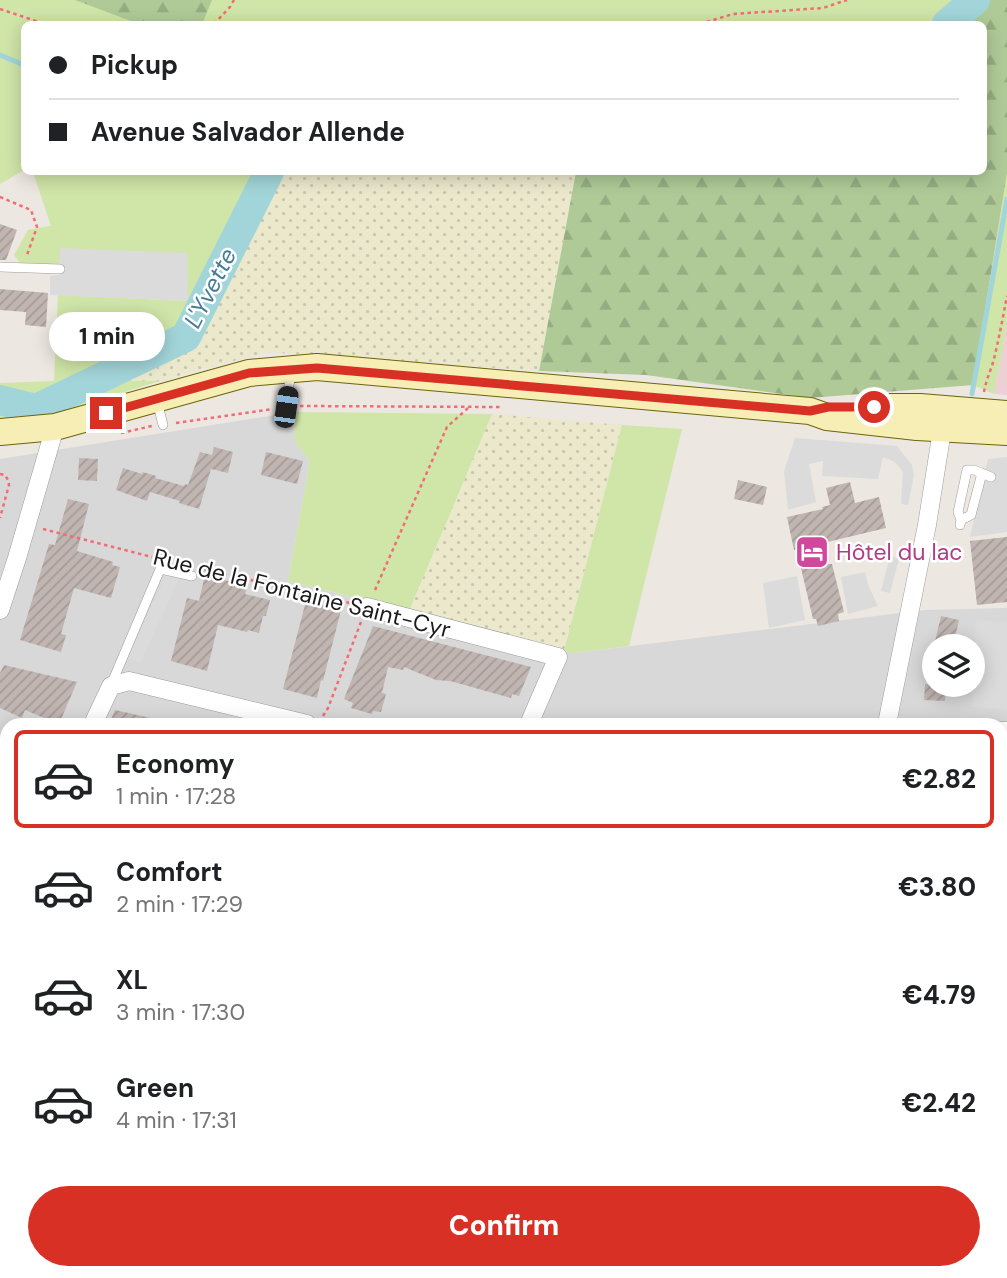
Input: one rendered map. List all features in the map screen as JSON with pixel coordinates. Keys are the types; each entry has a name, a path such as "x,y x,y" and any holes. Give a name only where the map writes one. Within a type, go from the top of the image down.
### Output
{"main road":[{"path":"0,432 160,412 249,373 317,368 810,411 827,417 944,419 1007,414"},
{"path":"944,419 1007,432"}],"street":[{"path":"888,718 928,525 944,419"},
{"path":"0,610 55,427"},
{"name":"Rue de la Fontaine Saint-Cyr","path":"367,607 558,657 532,718"},
{"path":"96,718 111,687 129,681 305,718"}],"lane":[{"path":"0,267 60,269"},
{"path":"286,407 291,370"},
{"path":"967,470 987,475 971,515 960,523 958,512 967,470"},
{"path":"111,687 162,565 192,576"}],"path":[{"path":"217,21 234,0"},
{"path":"711,21 733,15 823,8 847,0"},
{"path":"0,9 36,21"},
{"path":"0,197 31,210 37,227 23,268"},
{"path":"983,396 999,339 1007,296"},
{"path":"111,435 160,412 286,407 499,407"},
{"path":"317,718 328,708 367,607 447,427 469,407"},
{"path":"0,474 5,475 9,485 0,518"},
{"name":"Rue de la Fontaine Saint-Cyr","path":"46,530 162,565 367,607"}],"shaded area":[{"path":"279,175 575,175 539,371 266,352 160,381 128,382 202,316 259,216"},
{"path":"60,248 187,253 188,301 50,295 50,276 59,275"},
{"path":"1007,324 1007,395 994,394"},
{"path":"294,412 295,442 310,461 288,581 574,653 925,610 1007,608 1007,718 0,718 0,459"},
{"path":"492,414 622,425 564,651 409,611"},
{"path":"795,438 897,446 912,465 914,475 908,505 901,504 903,472 895,462 883,457 878,479 822,476 823,461 809,464 816,502 788,510 784,471"},
{"path":"1007,457 1007,532 970,537 988,459"},
{"path":"890,556 899,559 890,593 881,591"},
{"path":"865,572 878,606 848,614 841,577"},
{"path":"166,575 179,579 140,663 127,659"},
{"path":"797,576 805,620 769,628 763,583"},
{"path":"976,620 1007,622 1007,709 972,707 972,697 985,697 985,634 975,634"}],"green space":[{"path":"0,0 961,0 936,21 21,21 21,172 0,184"},
{"path":"75,0 212,0 203,21 131,21"},
{"path":"961,0 1007,0 1007,173 973,385 810,398 646,375 539,371 575,175 987,175 987,21 936,21"},
{"path":"1007,173 1007,324 994,394 973,385"},
{"path":"34,175 279,175 259,216 202,316 129,381 160,381 39,418 0,421 0,383 54,381 58,295 188,301 61,248 59,272 26,271 14,255 28,230 51,226"},
{"path":"294,412 492,414 409,611 288,581 310,461 295,442"},
{"path":"622,425 682,429 629,646 574,653 564,651"}],"building":[{"path":"0,224 17,230 6,260 0,260"},
{"path":"0,289 48,293 46,327 25,325 26,312 0,310"},
{"path":"214,447 233,452 228,473 211,469 199,509 150,492 147,501 116,490 123,468 188,485 200,452 212,455"},
{"path":"266,452 303,461 297,484 261,475"},
{"path":"79,458 98,459 97,481 78,480"},
{"path":"738,480 767,487 763,505 734,499"},
{"path":"850,482 855,503 879,497 886,528 794,550 787,517 823,509 822,507 830,505 826,488"},
{"path":"68,499 89,504 77,551 113,562 112,565 120,567 111,598 74,588 61,634 66,635 61,652 20,640 49,544 55,545"},
{"path":"1007,537 1007,602 977,605 970,541"},
{"path":"800,564 832,564 844,612 838,614 839,621 818,626 816,619 813,619"},
{"path":"205,575 247,586 245,594 270,600 259,633 218,625 207,671 171,661 187,598 199,601"},
{"path":"306,601 341,610 317,698 283,689"},
{"path":"941,616 959,620 956,634 937,634"},
{"path":"373,626 531,667 519,696 512,694 511,698 450,681 436,680 404,667 403,670 388,667 382,693 386,694 381,712 373,711 372,714 351,708 353,703 344,699"},
{"path":"4,665 77,682 62,718 44,718 25,710 22,718 0,708 0,673"},
{"path":"924,697 945,697 945,701 924,700"},
{"path":"115,710 151,718 112,718"}],"waterway":[{"name":"L'Yvette","path":"950,21 975,0"},
{"path":"0,55 21,64"},
{"name":"L'Yvette","path":"0,400 36,409 186,337 267,175"},
{"path":"972,394 1007,199"}],"place":[{"name":"Hôtel du lac","path":"812,552"}],"route":[{"path":"106,413 249,373 317,368 810,411 828,407 874,407"}]}
